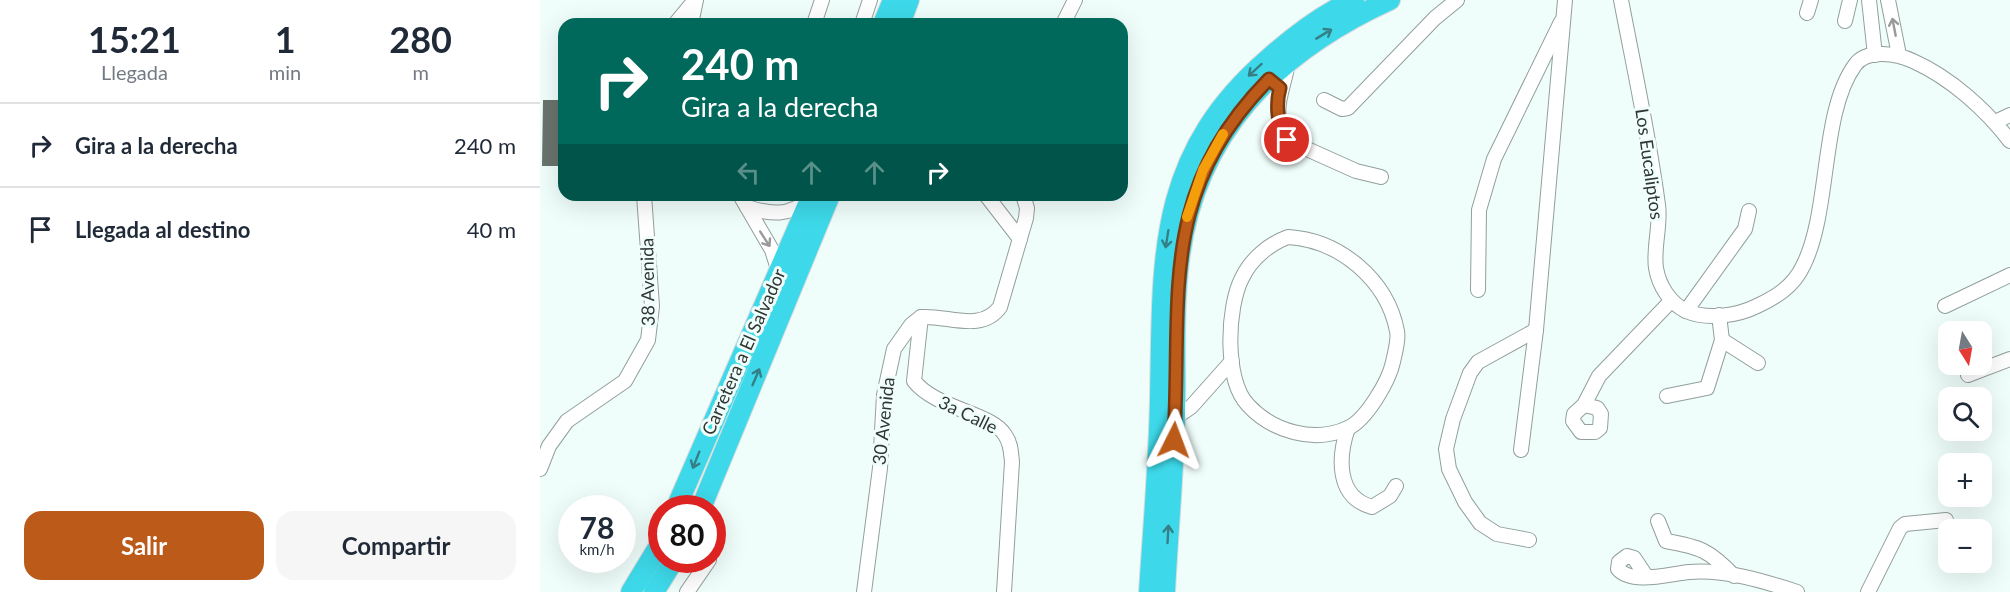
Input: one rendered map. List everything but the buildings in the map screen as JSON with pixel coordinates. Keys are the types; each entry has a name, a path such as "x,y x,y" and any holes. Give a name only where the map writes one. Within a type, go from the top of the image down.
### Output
{"highway":[{"path":"886,18 893,0"},
{"path":"902,18 909,0"},
{"path":"1149,592 1160,396 1161,290 1167,237 1175,197 1187,163 1211,121 1248,76 1315,21 1354,0"},
{"path":"1165,592 1175,418 1177,286 1187,216 1203,170 1225,130 1274,84 1288,62 1314,40 1390,0"},
{"name":"Carretera a El Salvador","path":"681,495 809,201"},
{"name":"Carretera a El Salvador","path":"706,495 828,201"},
{"path":"741,412 733,414 728,406 746,364 743,350"},
{"path":"702,495 721,441 717,433 707,433"},
{"path":"631,592 648,564"},
{"path":"654,592 666,573"}],"street":[{"path":"680,18 695,0"},
{"path":"692,18 695,0"},
{"path":"816,18 822,0"},
{"path":"864,18 870,0"},
{"path":"1066,18 1075,0"},
{"path":"1324,100 1342,109 1348,108 1435,18 1456,0"},
{"name":"Los Eucaliptos","path":"1621,0 1659,208 1656,267 1671,301"},
{"path":"1845,21 1850,0"},
{"path":"1869,0 1875,55"},
{"path":"1888,0 1899,55"},
{"path":"1478,290 1479,210 1494,159 1565,5"},
{"path":"1521,450 1536,330 1565,5"},
{"path":"1667,396 1707,388 1720,327 1783,293 1803,267 1814,234 1843,91 1855,64 1875,55 1899,55 1948,81 1995,122 2010,141"},
{"path":"1274,84 1280,129 1287,140 1356,171 1381,177"},
{"path":"1995,122 2010,115"},
{"name":"38 Avenida","path":"540,469 549,446 567,421 625,381 648,340 652,306 644,201"},
{"path":"744,201 767,213 786,213 797,209 806,201"},
{"path":"744,201 772,250 779,272"},
{"path":"991,201 1020,239"},
{"path":"921,318 973,322 993,317 1000,308 1020,239 1027,208 1025,201"},
{"path":"1686,311 1745,229 1749,211"},
{"path":"1288,237 1304,238 1334,247 1375,283 1398,332 1392,367 1381,392 1361,418 1348,428 1300,434 1280,427 1247,404 1239,391 1232,361 1231,328 1242,278 1264,249 1288,237"},
{"path":"1945,306 2010,275"},
{"path":"1584,405 1599,376 1671,301 1686,311 1720,327 1758,363"},
{"name":"30 Avenida","path":"864,592 880,468 884,395 894,349 910,325 921,318"},
{"name":"3a Calle","path":"921,318 914,381 925,394 999,427 1010,446 1012,462 1004,592"},
{"path":"1529,540 1497,534 1480,523 1465,502 1449,470 1446,449 1453,418 1478,362 1536,330"},
{"path":"1992,366 2010,359"},
{"path":"1175,418 1191,407 1232,361"},
{"path":"1348,428 1341,448 1340,462 1348,491 1358,503 1372,507 1390,496 1396,486"},
{"path":"1658,521 1666,541 1700,547 1720,561 1734,576"},
{"path":"1868,592 1900,528 1905,524 1938,521"},
{"path":"1646,576 1696,572 1734,576 1797,592"},
{"path":"687,592 700,573"}],"slow traffic":[{"path":"1187,217 1203,170 1223,134"}],"route":[{"path":"1174,440 1179,261 1187,216 1195,190 1225,130 1269,79 1280,88 1277,99 1280,129 1287,140"}]}
